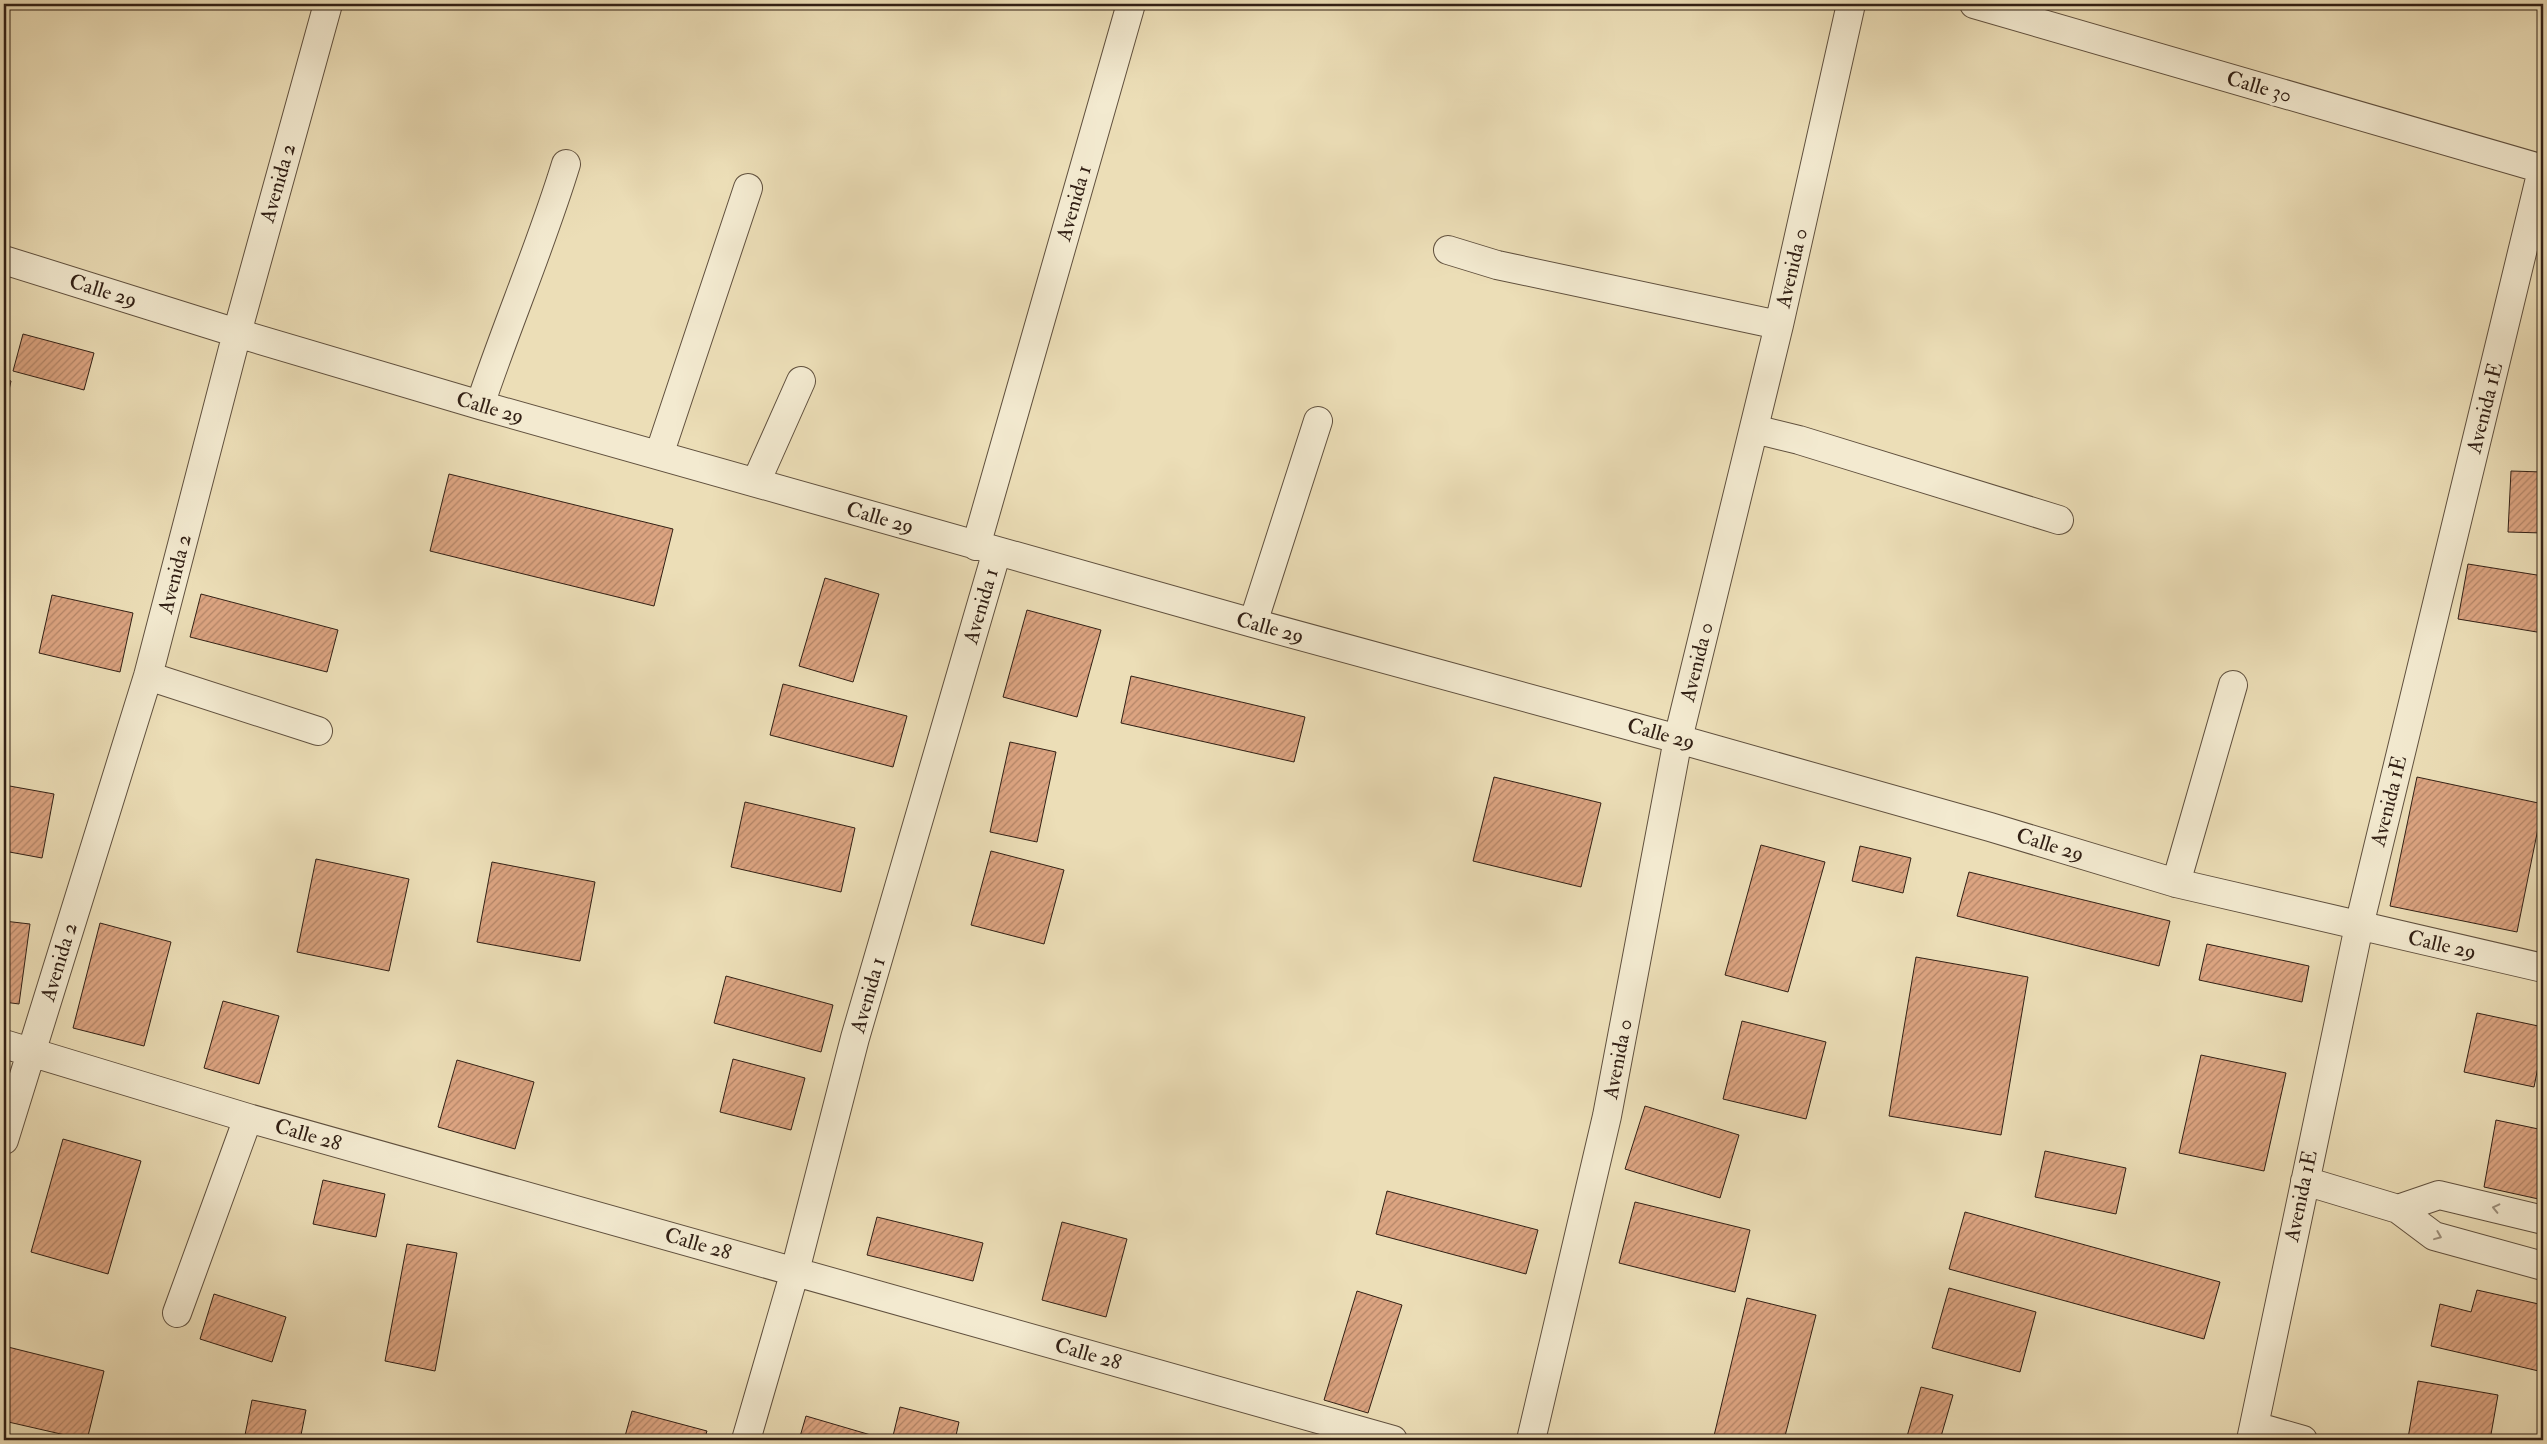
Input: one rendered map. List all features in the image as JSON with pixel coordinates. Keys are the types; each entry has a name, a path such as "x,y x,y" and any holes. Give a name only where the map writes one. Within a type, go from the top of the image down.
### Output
{"street":[{"name":"Avenida 2","path":"4,1140 148,676 237,333 328,4"},
{"name":"Avenida 1","path":"746,1440 795,1271 855,1038 1131,4"},
{"name":"Avenida 0","path":"1531,1440 1607,1116 1678,739 1779,325 1851,4"},
{"name":"Calle 30","path":"1974,4 2543,168"},
{"path":"480,405 498,350 545,231 566,164"},
{"name":"Avenida 1E","path":"2252,1433 2359,926 2543,168"},
{"path":"659,455 748,188"},
{"path":"1448,250 1497,265 1779,325"},
{"name":"Calle 29","path":"4,260 237,333 480,405 1252,623 1678,739 1990,827 2176,883 2543,968"},
{"path":"756,482 801,381"},
{"path":"1252,623 1318,421"},
{"path":"1754,429 1799,440 2059,520"},
{"path":"148,676 318,731"},
{"path":"2176,883 2232,685"},
{"name":"Calle 28","path":"4,1044 248,1118 1393,1440"},
{"path":"177,1313 248,1118"},
{"path":"2304,1181 2398,1209 2434,1236 2543,1266"},
{"path":"2398,1209 2439,1195 2543,1220"},
{"path":"2252,1433 2303,1440"}],"building":[{"path":"23,334 94,353 84,390 13,371"},
{"path":"4,379 11,381 4,413"},
{"path":"2511,471 2543,472 2543,533 2508,532"},
{"path":"449,474 673,529 654,606 430,551"},
{"path":"2468,564 2543,576 2543,633 2458,619"},
{"path":"825,578 879,594 853,682 799,666"},
{"path":"201,594 338,630 327,672 190,637"},
{"path":"52,595 133,613 120,672 39,653"},
{"path":"1027,610 1101,630 1077,717 1003,697"},
{"path":"1131,676 1305,717 1294,762 1121,723"},
{"path":"783,684 907,716 893,767 770,735"},
{"path":"1010,742 1056,752 1037,842 990,832"},
{"path":"1494,777 1601,803 1581,887 1473,861"},
{"path":"2417,777 2543,804 2517,932 2390,906"},
{"path":"4,785 54,794 42,858 4,851"},
{"path":"745,802 855,828 841,892 731,867"},
{"path":"1761,845 1825,862 1788,992 1725,975"},
{"path":"1860,846 1911,858 1903,893 1852,881"},
{"path":"991,851 1064,870 1044,944 971,925"},
{"path":"316,859 409,879 389,971 297,952"},
{"path":"492,862 595,882 580,961 477,942"},
{"path":"1969,872 2170,921 2159,966 1957,916"},
{"path":"4,921 30,924 19,1004 4,1002"},
{"path":"100,923 171,942 144,1046 73,1028"},
{"path":"2207,944 2309,966 2302,1002 2199,980"},
{"path":"1916,957 2028,977 2001,1135 1889,1116"},
{"path":"726,976 833,1005 821,1052 714,1023"},
{"path":"223,1001 279,1016 259,1084 204,1068"},
{"path":"2477,1013 2543,1027 2543,1042 2534,1087 2464,1072"},
{"path":"1742,1021 1826,1042 1806,1119 1723,1099"},
{"path":"2201,1055 2286,1073 2264,1171 2179,1153"},
{"path":"733,1059 805,1078 791,1130 720,1112"},
{"path":"457,1060 534,1082 515,1149 438,1127"},
{"path":"1645,1106 1739,1135 1720,1198 1625,1169"},
{"path":"2496,1120 2543,1130 2543,1200 2484,1187"},
{"path":"63,1139 141,1161 108,1274 31,1252"},
{"path":"2045,1151 2126,1168 2116,1214 2035,1197"},
{"path":"323,1180 385,1194 376,1237 313,1224"},
{"path":"1387,1191 1538,1230 1526,1274 1376,1234"},
{"path":"1635,1202 1750,1230 1735,1292 1619,1263"},
{"path":"1965,1212 2220,1282 2204,1339 1949,1269"},
{"path":"877,1217 983,1243 973,1281 867,1255"},
{"path":"1062,1222 1127,1239 1106,1317 1042,1300"},
{"path":"407,1244 457,1253 435,1371 385,1361"},
{"path":"1949,1288 2036,1312 2020,1372 1932,1348"},
{"path":"2477,1290 2543,1305 2543,1372 2431,1346 2440,1304 2471,1312"},
{"path":"1357,1291 1402,1305 1368,1413 1324,1400"},
{"path":"214,1294 286,1317 272,1362 200,1339"},
{"path":"1747,1298 1816,1315 1784,1440 1713,1440"},
{"path":"4,1346 104,1371 87,1440 4,1421"},
{"path":"2418,1381 2498,1395 2490,1440 2420,1440 2408,1438"},
{"path":"1921,1387 1953,1395 1940,1440 1906,1440"},
{"path":"252,1400 306,1410 300,1440 244,1440"},
{"path":"900,1407 959,1422 955,1440 892,1440"},
{"path":"632,1411 707,1431 704,1440 624,1440"},
{"path":"806,1416 881,1438 880,1440 799,1440"}]}
